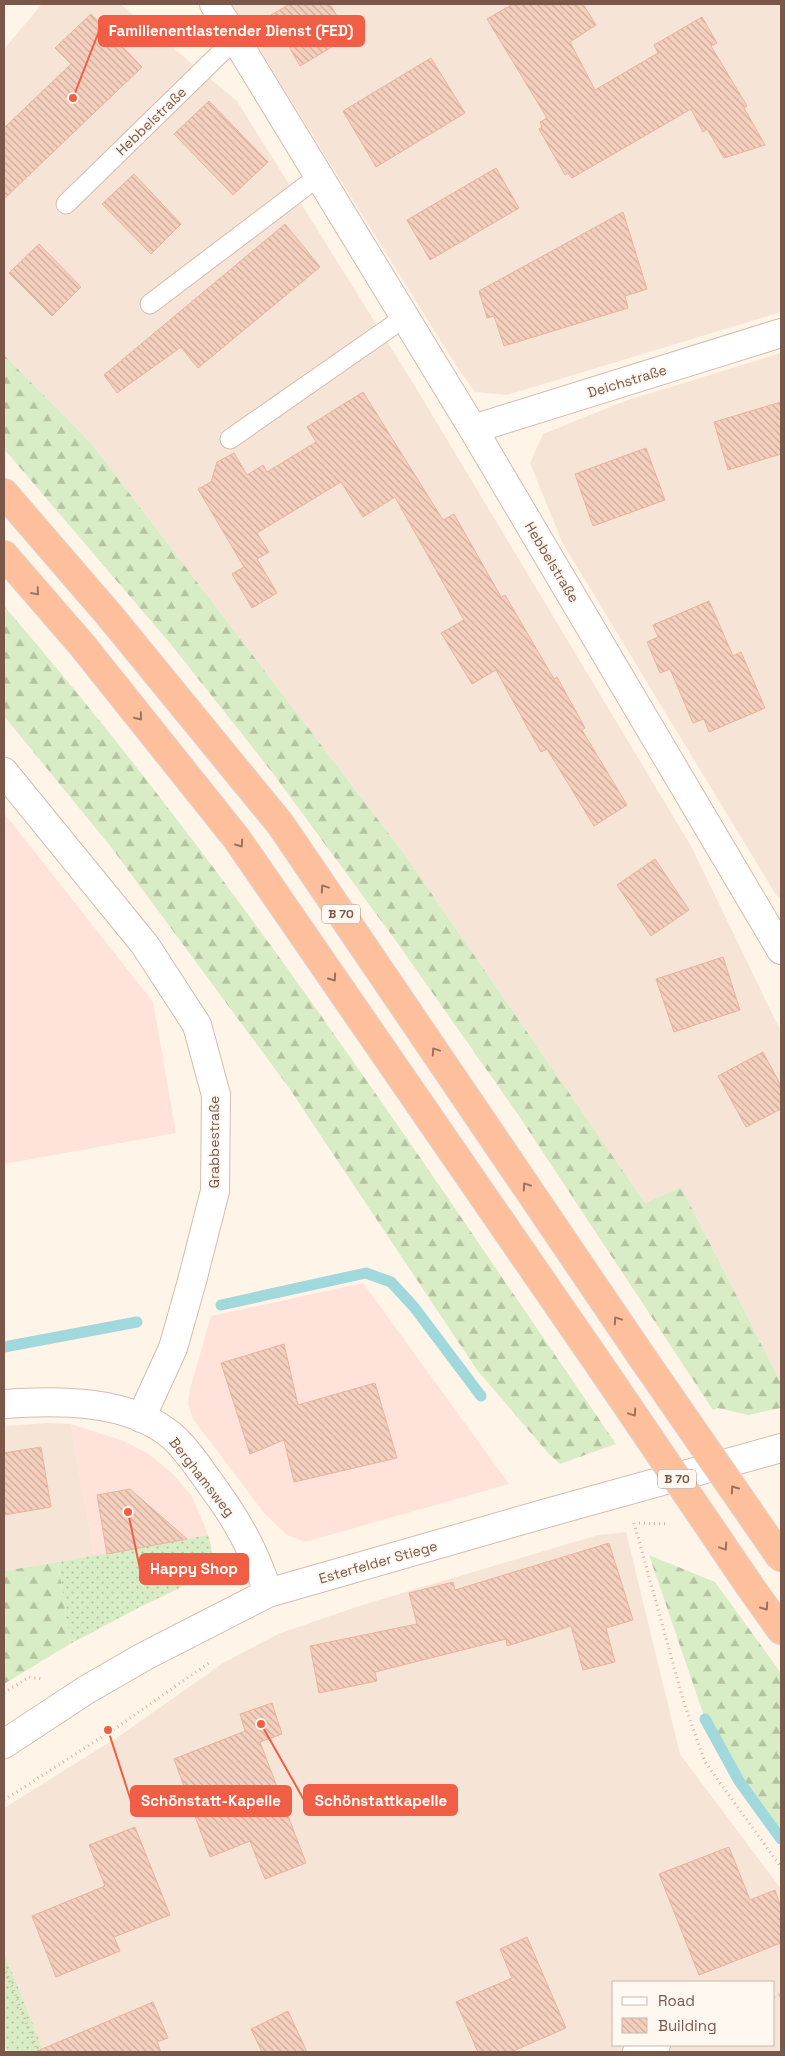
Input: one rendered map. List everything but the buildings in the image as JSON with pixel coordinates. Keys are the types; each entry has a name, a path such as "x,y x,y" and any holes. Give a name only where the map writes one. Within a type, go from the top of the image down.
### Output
{"highway":[{"name":"B 70","path":"4,493 110,616 281,825 644,1360 781,1558"},
{"name":"B 70","path":"4,555 82,645 237,839 781,1630"}],"street":[{"name":"Hebbelstraße","path":"214,4 473,429 781,946"},
{"name":"Deichstraße","path":"473,429 781,333"},
{"name":"Grabbestraße","path":"4,772 145,945 197,1025 216,1095 214,1191 192,1281 172,1348 142,1418"},
{"name":"Berghamsweg","path":"4,1404 47,1401 106,1407 142,1418 172,1436 197,1466 236,1520 262,1574 268,1594"},
{"name":"Esterfelder Stiege","path":"4,1744 86,1690 146,1656 268,1594 781,1448"},
{"path":"637,2052 653,2046"}],"lane":[{"name":"Hebbelstraße","path":"66,204 235,39"},
{"path":"150,304 319,176"},
{"path":"230,439 405,317"}],"path":[{"path":"625,1491 684,1703 706,1762 781,1867"},
{"path":"624,1524 675,1524"},
{"path":"4,1800 116,1728 211,1661"},
{"path":"4,1693 29,1677"},
{"path":"4,1966 38,2052"}],"shaded area":[{"path":"42,4 120,4 237,101 413,383 691,846 781,1032 781,1383 681,1187 645,1203 405,855 91,443 4,355 4,49"},
{"path":"231,4 781,4 781,312 507,395 475,392 457,367"},
{"path":"781,353 781,898 776,895 562,542 530,463 543,434 625,401"},
{"path":"4,813 153,1002 176,1133 4,1164"},
{"path":"363,1283 509,1484 305,1542 287,1535 265,1514 193,1419 188,1404 190,1389 211,1316"},
{"path":"47,1423 71,1424 94,1556 4,1571 4,1426"},
{"path":"71,1424 124,1441 147,1453 171,1472 192,1496 208,1535 94,1556"},
{"path":"626,1532 680,1754 781,1889 781,2052 44,2052 4,1952 4,1808 121,1735 223,1663 278,1634 362,1605 598,1535"}],"green space":[{"path":"4,355 91,443 405,855 645,1203 681,1187 781,1383 781,1408 748,1415 718,1408 713,1410 517,1113 396,941 272,772 169,642 4,449"},
{"path":"4,606 87,705 245,911 396,1122 616,1444 560,1464 549,1454 477,1370 289,1088 111,847 4,716"},
{"path":"208,1535 212,1555 207,1575 142,1606 70,1644 58,1562"},
{"path":"649,1555 715,1582 781,1673 781,1839 739,1781 705,1719"},
{"path":"58,1562 70,1644 4,1684 4,1571"},
{"path":"4,1952 44,2052 9,2052 4,2046"}],"waterway":[{"path":"221,1305 366,1273 391,1282 414,1307 481,1396"},
{"path":"4,1347 137,1322"},
{"path":"705,1719 739,1781 781,1839"}],"place":[{"name":"Familienentlastender Dienst (FED)","path":"73,98"},
{"name":"Happy Shop","path":"128,1512"},
{"name":"Schönstattkapelle","path":"261,1724"},
{"name":"Schönstatt-Kapelle","path":"108,1730"}]}
